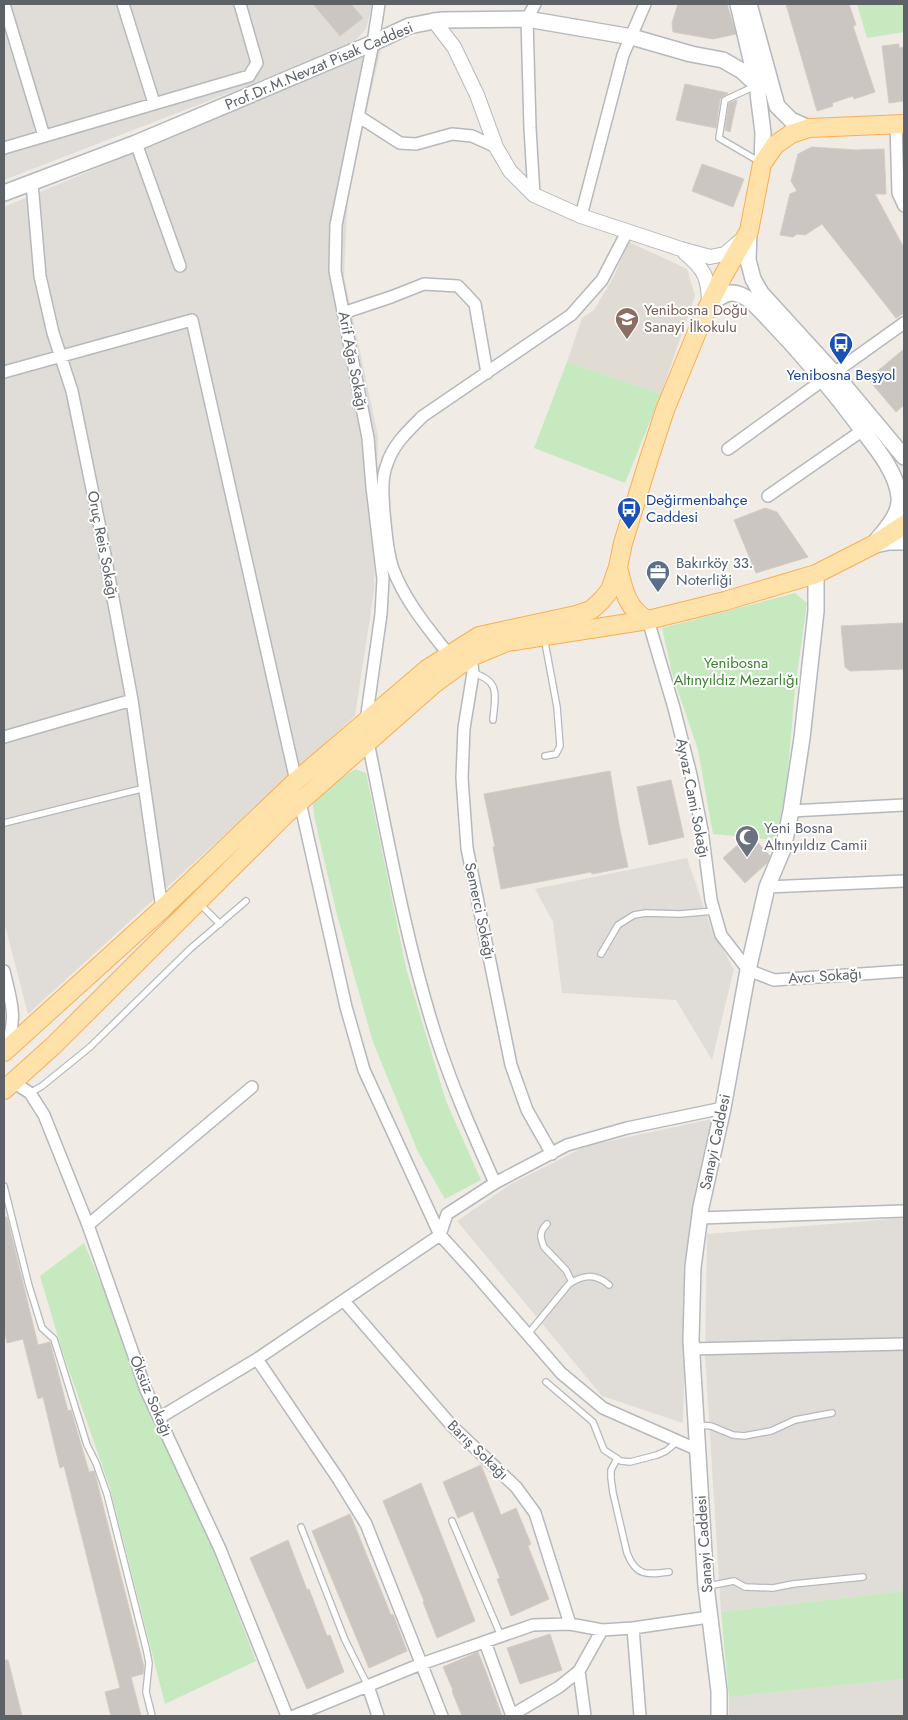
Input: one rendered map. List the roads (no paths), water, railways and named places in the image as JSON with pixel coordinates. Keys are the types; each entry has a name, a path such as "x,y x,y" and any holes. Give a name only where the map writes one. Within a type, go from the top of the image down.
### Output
{"main road":[{"path":"738,4 756,85 763,133 762,164 749,231 748,260 761,293 829,377 841,400 890,468 900,498 892,521 873,546"},
{"path":"750,4 777,106 791,120 809,128"},
{"name":"Prof.Dr.M.Nevzat Pisak Caddesi","path":"4,193 136,143 409,26 434,21 527,19 632,37 691,54 722,60 742,71 756,85"},
{"path":"762,164 775,145 791,134 809,128 900,124"},
{"path":"4,1051 162,909 296,781 428,669 479,636 591,610 601,601 610,590 618,568 623,543 665,410 709,305 749,231"},
{"path":"709,305 720,296 728,293 736,292 742,294 829,377 903,457"},
{"path":"873,546 904,525"},
{"path":"8,1086 53,1046 300,802 434,684 472,665 508,642 648,620 725,601 816,574 904,532"},
{"path":"873,546 889,542 904,542"},
{"path":"618,568 624,592 634,611 648,620"},
{"name":"Sanayi Caddesi","path":"719,1716 706,1586 691,1349 693,1267 700,1218 724,1108 748,970 767,887 783,849 791,810 802,738 814,630 816,574"}],"street":[{"path":"4,4 44,136"},
{"path":"123,4 154,102"},
{"path":"4,148 154,102 249,76 257,63 240,4"},
{"name":"Arif Ağa Sokağı","path":"366,721 381,614 383,579 368,438 335,271 336,225 373,43 379,4"},
{"path":"534,195 527,19 535,4"},
{"path":"582,216 623,55 645,4"},
{"path":"434,21 454,47 477,95 496,147 510,171 534,195 582,216 627,232 710,257 725,254 749,231"},
{"path":"358,116 400,143 416,144 452,134 472,136 496,147"},
{"path":"900,124 898,193 904,206"},
{"path":"136,143 180,266"},
{"name":"Oruç Reis Sokağı","path":"32,183 40,276 53,332 62,357 76,410 132,700 162,909"},
{"path":"449,655 427,627 403,590 393,568 388,548 382,489 387,463 402,436 424,416 571,315 602,280 627,232"},
{"path":"681,249 700,266 709,289 709,305"},
{"path":"343,312 391,297 424,284 458,286 475,304 487,373"},
{"path":"4,372 192,320 296,781"},
{"path":"728,449 904,323"},
{"path":"768,496 863,430"},
{"name":"Ayvaz Cami Sokağı","path":"648,620 674,708 691,775 702,830 714,911 721,935 748,970"},
{"name":"Semerci Sokağı","path":"472,665 464,728 462,778 467,848 511,1065 527,1110 552,1154"},
{"path":"4,737 132,700"},
{"path":"368,742 402,910 434,1032 463,1113 495,1183"},
{"path":"300,802 346,1007 364,1070 440,1235 472,1269 561,1373 603,1408 698,1450"},
{"path":"791,810 904,805"},
{"path":"767,887 904,881"},
{"name":"Avcı Sokağı","path":"748,970 774,980 904,971"},
{"path":"4,972 14,1012 11,1036 4,1051"},
{"path":"14,1012 22,1021 32,1025"},
{"name":"Öksüz Sokağı","path":"8,1086 30,1093 44,1115 88,1225 146,1390 220,1548 287,1716"},
{"path":"88,1225 252,1087"},
{"path":"159,1418 257,1359 440,1235 448,1214 495,1183 567,1145 627,1128 724,1108"},
{"path":"700,1218 904,1210"},
{"name":"Barış Sokağı","path":"344,1301 452,1426 516,1487 535,1513 570,1624"},
{"path":"691,1349 904,1344"},
{"path":"257,1359 339,1480 366,1524 442,1716"},
{"path":"301,1715 421,1664 533,1625 570,1624 602,1630 633,1628 709,1617"},
{"path":"633,1628 640,1716"},
{"path":"485,1642 512,1715 579,1671 602,1630"},
{"path":"579,1671 584,1716"},
{"path":"368,1686 378,1716"}],"lane":[{"path":"756,85 725,100 719,138 762,164"},
{"path":"544,636 556,700 560,746 556,754 545,756"},
{"path":"472,665 490,681 494,688 496,694 493,720"},
{"path":"4,822 145,788"},
{"path":"198,901 220,924"},
{"path":"30,1093 42,1086 90,1047 190,949 246,901"},
{"path":"601,954 618,925 634,915 714,911"},
{"path":"4,1186 29,1286 42,1328 54,1339 87,1446 96,1463 107,1494 146,1648 149,1663 146,1692 152,1716"},
{"path":"546,1224 541,1230 540,1235 544,1247 566,1270 572,1282"},
{"path":"528,1334 572,1282 587,1276 595,1276 609,1285"},
{"path":"546,1382 593,1422 604,1450 621,1461 630,1462 652,1457 666,1451 678,1441"},
{"path":"696,1425 711,1426 733,1435 744,1436 771,1431 795,1420 832,1413"},
{"path":"617,1459 611,1470 613,1493 627,1553 631,1562 639,1572 644,1574 669,1572"},
{"path":"452,1521 501,1636"},
{"path":"301,1526 345,1640 368,1686"},
{"path":"706,1586 734,1581 745,1587 773,1588 863,1577"}],"place":[{"name":"Yenibosna Doğu Sanayi İlkokulu","path":"627,340"},
{"name":"Yenibosna Beşyol","path":"841,365"},
{"name":"Değirmenbahçe Caddesi","path":"629,530"},
{"name":"Bakırköy 33. Noterliği","path":"658,593"},
{"name":"Yeni Bosna Altınyıldız Camii","path":"747,858"}],"park label":[{"name":"Yenibosna Altınyıldız Mezarlığı","path":"736,672"}]}
